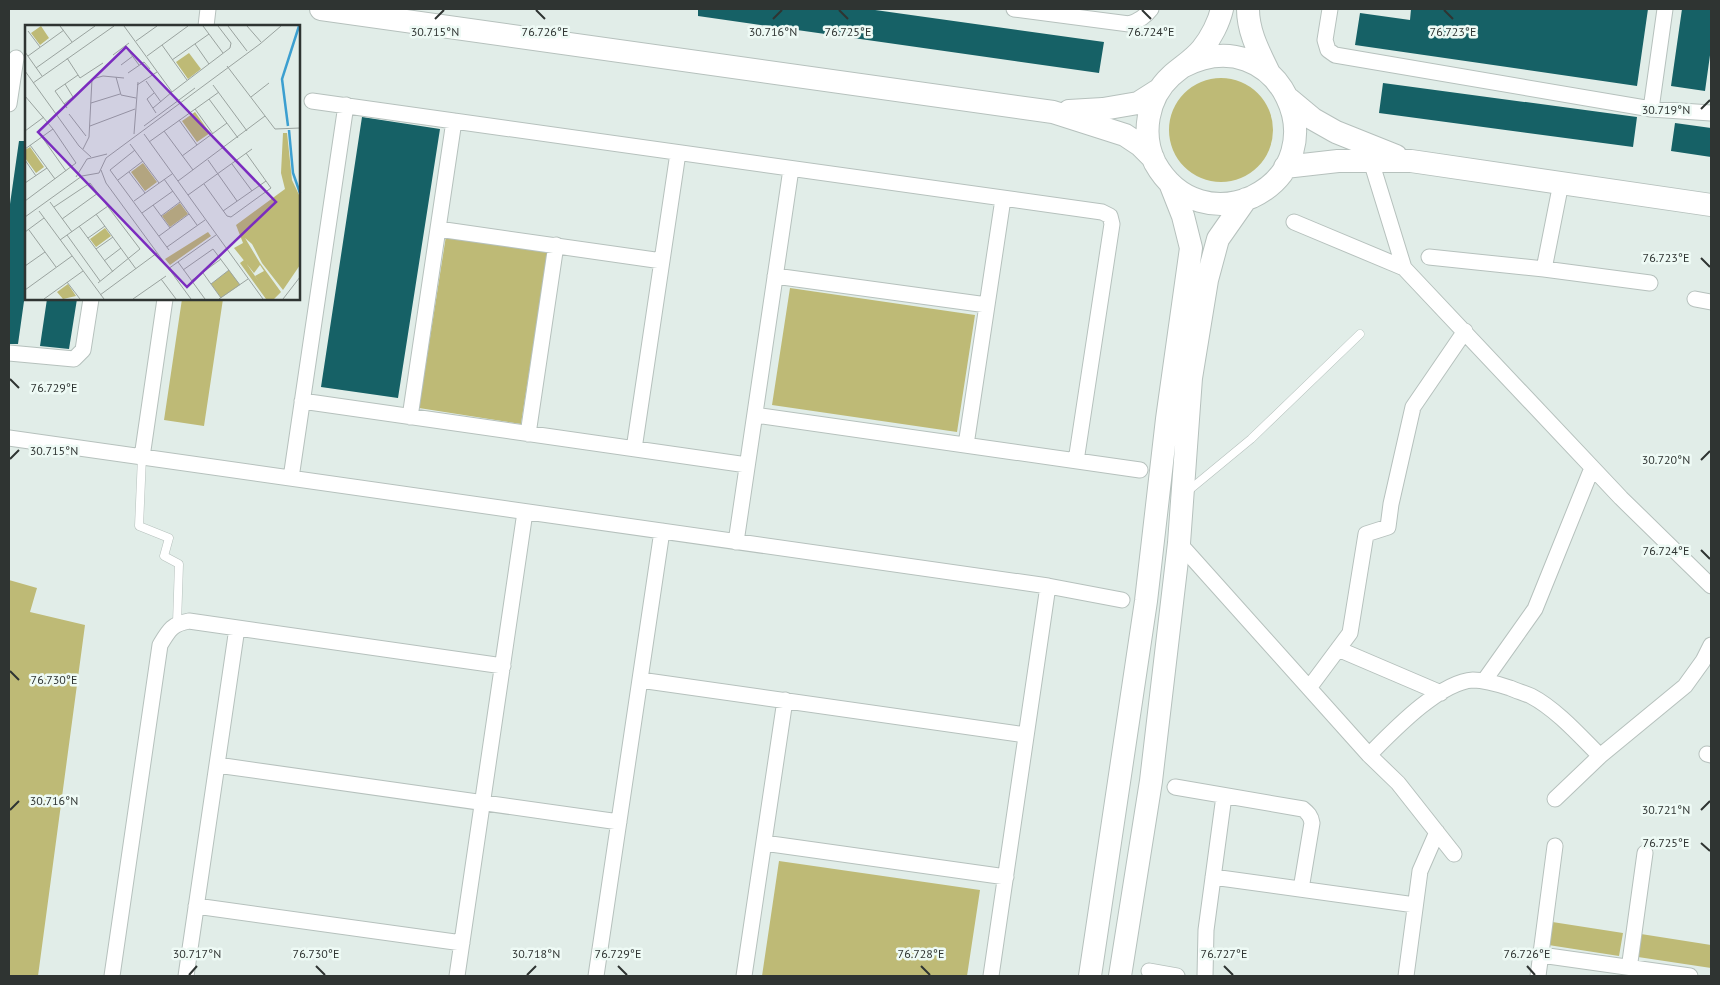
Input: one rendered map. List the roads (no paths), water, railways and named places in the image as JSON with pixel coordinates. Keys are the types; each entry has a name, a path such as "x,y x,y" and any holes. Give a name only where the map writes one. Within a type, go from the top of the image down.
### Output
{"main road":[{"path":"321,9 363,12 1053,112 1125,134 1153,158"},
{"path":"1182,68 1202,49 1217,24 1222,9"},
{"path":"1248,9 1248,22 1251,34 1269,73"},
{"path":"1226,56 1246,60 1258,65 1280,85 1289,99 1294,116 1295,134 1292,151 1285,167 1269,187 1246,200 1223,204 1206,202 1189,197 1170,183 1160,172 1153,158 1147,135 1150,111 1160,89 1170,77 1182,68 1194,61 1226,56"},
{"path":"1053,112 1130,105 1138,103 1160,89"},
{"path":"1289,99 1313,119 1336,132 1373,148 1411,161"},
{"path":"1285,167 1315,163 1411,161 1711,204"},
{"path":"1090,976 1145,611 1166,419 1190,248 1183,216 1170,183"},
{"path":"1120,976 1151,781 1180,544 1191,378 1207,280 1218,239 1246,200"}],"street":[{"path":"206,25 208,9"},
{"path":"1014,9 1038,10 1129,24 1138,21 1151,9"},
{"path":"1330,9 1325,40 1328,50 1335,55 1651,109 1711,113"},
{"path":"1651,109 1666,9"},
{"path":"9,104 17,58"},
{"path":"312,101 1102,212 1110,216 1112,224 1076,461"},
{"path":"291,478 346,105"},
{"path":"410,417 454,121"},
{"path":"634,449 678,153"},
{"path":"1371,161 1404,268"},
{"path":"736,542 791,169"},
{"path":"1544,268 1561,183"},
{"path":"966,445 1002,199"},
{"path":"1294,222 1404,268 1592,468 1711,586"},
{"path":"438,229 662,261"},
{"path":"528,434 556,245"},
{"path":"1429,257 1544,268 1650,283"},
{"path":"775,276 987,305"},
{"path":"1695,299 1711,302"},
{"path":"9,353 74,359 83,350 91,300"},
{"path":"142,457 166,300"},
{"path":"1310,688 1350,633 1366,534 1388,527 1391,504 1413,407 1465,331"},
{"path":"302,401 747,465"},
{"path":"755,415 1140,470"},
{"path":"9,438 1048,586 1122,600"},
{"path":"1484,682 1535,609 1592,468"},
{"path":"457,976 525,512"},
{"path":"596,976 662,531"},
{"path":"1180,544 1369,755 1398,783 1454,854"},
{"path":"991,976 1048,586"},
{"path":"112,976 160,645 168,632 177,623 189,621 503,666"},
{"path":"186,976 237,628"},
{"path":"1556,799 1600,756 1685,686 1703,661 1711,645"},
{"path":"1338,649 1441,693"},
{"path":"640,680 1026,735"},
{"path":"1369,755 1412,713 1455,685 1472,680 1494,683 1532,697 1548,708 1600,756"},
{"path":"744,976 785,700"},
{"path":"217,765 619,822"},
{"path":"1175,787 1303,809 1307,812 1311,817 1312,823 1301,889"},
{"path":"1205,976 1206,930 1224,796"},
{"path":"1406,976 1420,871 1437,832"},
{"path":"764,843 1006,877"},
{"path":"1538,976 1555,846"},
{"path":"1629,968 1645,853"},
{"path":"1213,877 1415,905"},
{"path":"196,906 462,943"},
{"path":"1541,955 1659,974 1690,976"},
{"path":"1149,971 1177,976"}],"lane":[{"path":"1183,496 1251,439 1360,334"},
{"path":"142,457 139,526 169,538 164,556 178,564 177,623"}]}
